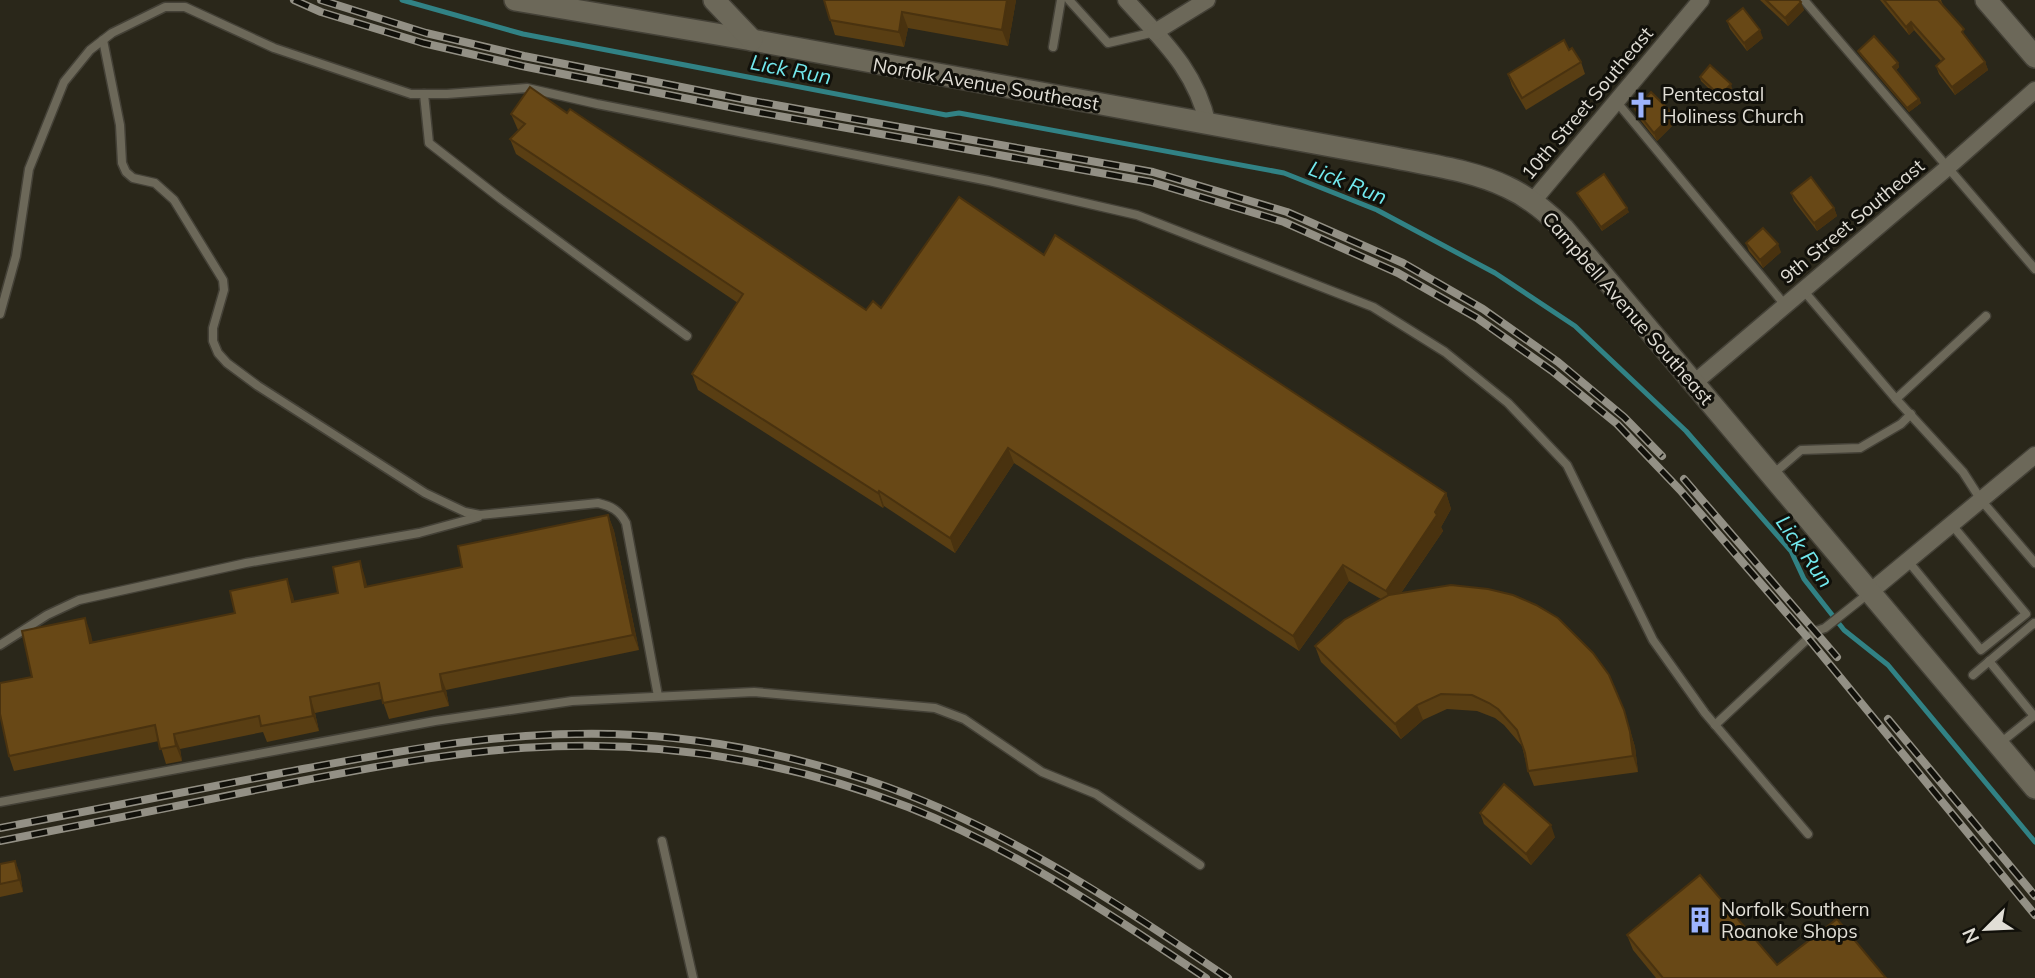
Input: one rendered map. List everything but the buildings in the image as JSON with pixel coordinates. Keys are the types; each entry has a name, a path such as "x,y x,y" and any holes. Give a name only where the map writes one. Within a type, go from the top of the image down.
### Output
{"street":[{"name":"Norfolk Avenue Southeast","path":"515,0 542,2 1208,125"},
{"path":"714,0 752,40"},
{"path":"1126,0 1182,63 1196,86 1208,125"},
{"path":"1155,32 1207,0"},
{"name":"10th Street Southeast","path":"1533,201 1701,0"},
{"path":"1986,0 2035,57"},
{"name":"9th Street Southeast","path":"1694,383 2035,90"},
{"name":"Campbell Avenue Southeast","path":"1208,125 1391,157 1482,177 1533,201 1564,229 2035,788"},
{"path":"1870,593 2035,455"}],"lane":[{"path":"1053,47 1061,0"},
{"path":"1069,0 1108,43 1155,32"},
{"path":"1804,0 2035,269"},
{"path":"0,314 16,256 29,170 64,82 90,50 103,40 165,7 185,7 274,48 411,94 527,88 623,110 989,180 1137,215 1373,307 1445,352 1508,403 1567,464 1650,634 1715,725 1808,834"},
{"path":"103,40 120,125 122,163 126,172 133,178 155,183 174,200 223,280 224,290 213,328 213,341 218,353 258,386 425,493 465,512 480,515 598,503 611,506 620,513 626,523 657,696"},
{"path":"424,94 429,144 687,336"},
{"path":"1616,101 1786,305"},
{"path":"1803,290 1896,399 1963,472 1981,500 2035,563"},
{"path":"1896,399 1986,316"},
{"path":"1771,475 1801,450 1860,448 1900,424 1911,414"},
{"path":"0,645 47,615 79,600 246,563 419,533 488,514"},
{"path":"1908,561 1981,650 2026,614 1952,524"},
{"path":"1715,725 1816,631 1825,628 1870,593"},
{"path":"1973,674 2035,624"},
{"path":"1989,661 2035,716 1999,744"},
{"path":"0,802 435,721 572,701 754,692 935,708 964,719 1042,772 1096,794 1200,865"},
{"path":"662,841 693,978"}],"waterway":[{"name":"Lick Run","path":"402,0 523,34 946,115 959,113 1284,173 1377,210 1495,273 1575,326 1686,431 1791,551 1804,579 1844,630 1888,665 2035,842"}],"railway":[{"path":"294,0 321,12 423,43 522,66 745,110 1151,182 1284,222 1398,273 1477,318 1552,371 1617,424 1680,490 1808,638 2035,915"},
{"path":"321,0 426,33 524,56 747,100 1153,172 1287,212 1403,263 1483,309 1558,362 1624,417 1662,456"},
{"path":"1684,479 1837,657"},
{"path":"1888,719 2035,896"},
{"path":"0,828 323,765 467,742 576,734 688,740 762,752 834,770 870,781 965,819 1100,894 1228,978"},
{"path":"0,841 423,759 535,747 615,746 658,749 743,760 785,769 908,807 1024,863 1206,978"}],"place":[{"name":"Pentecostal Holiness Church","path":"1641,105"},
{"name":"Norfolk Southern Roanoke Shops","path":"1700,920"}]}
